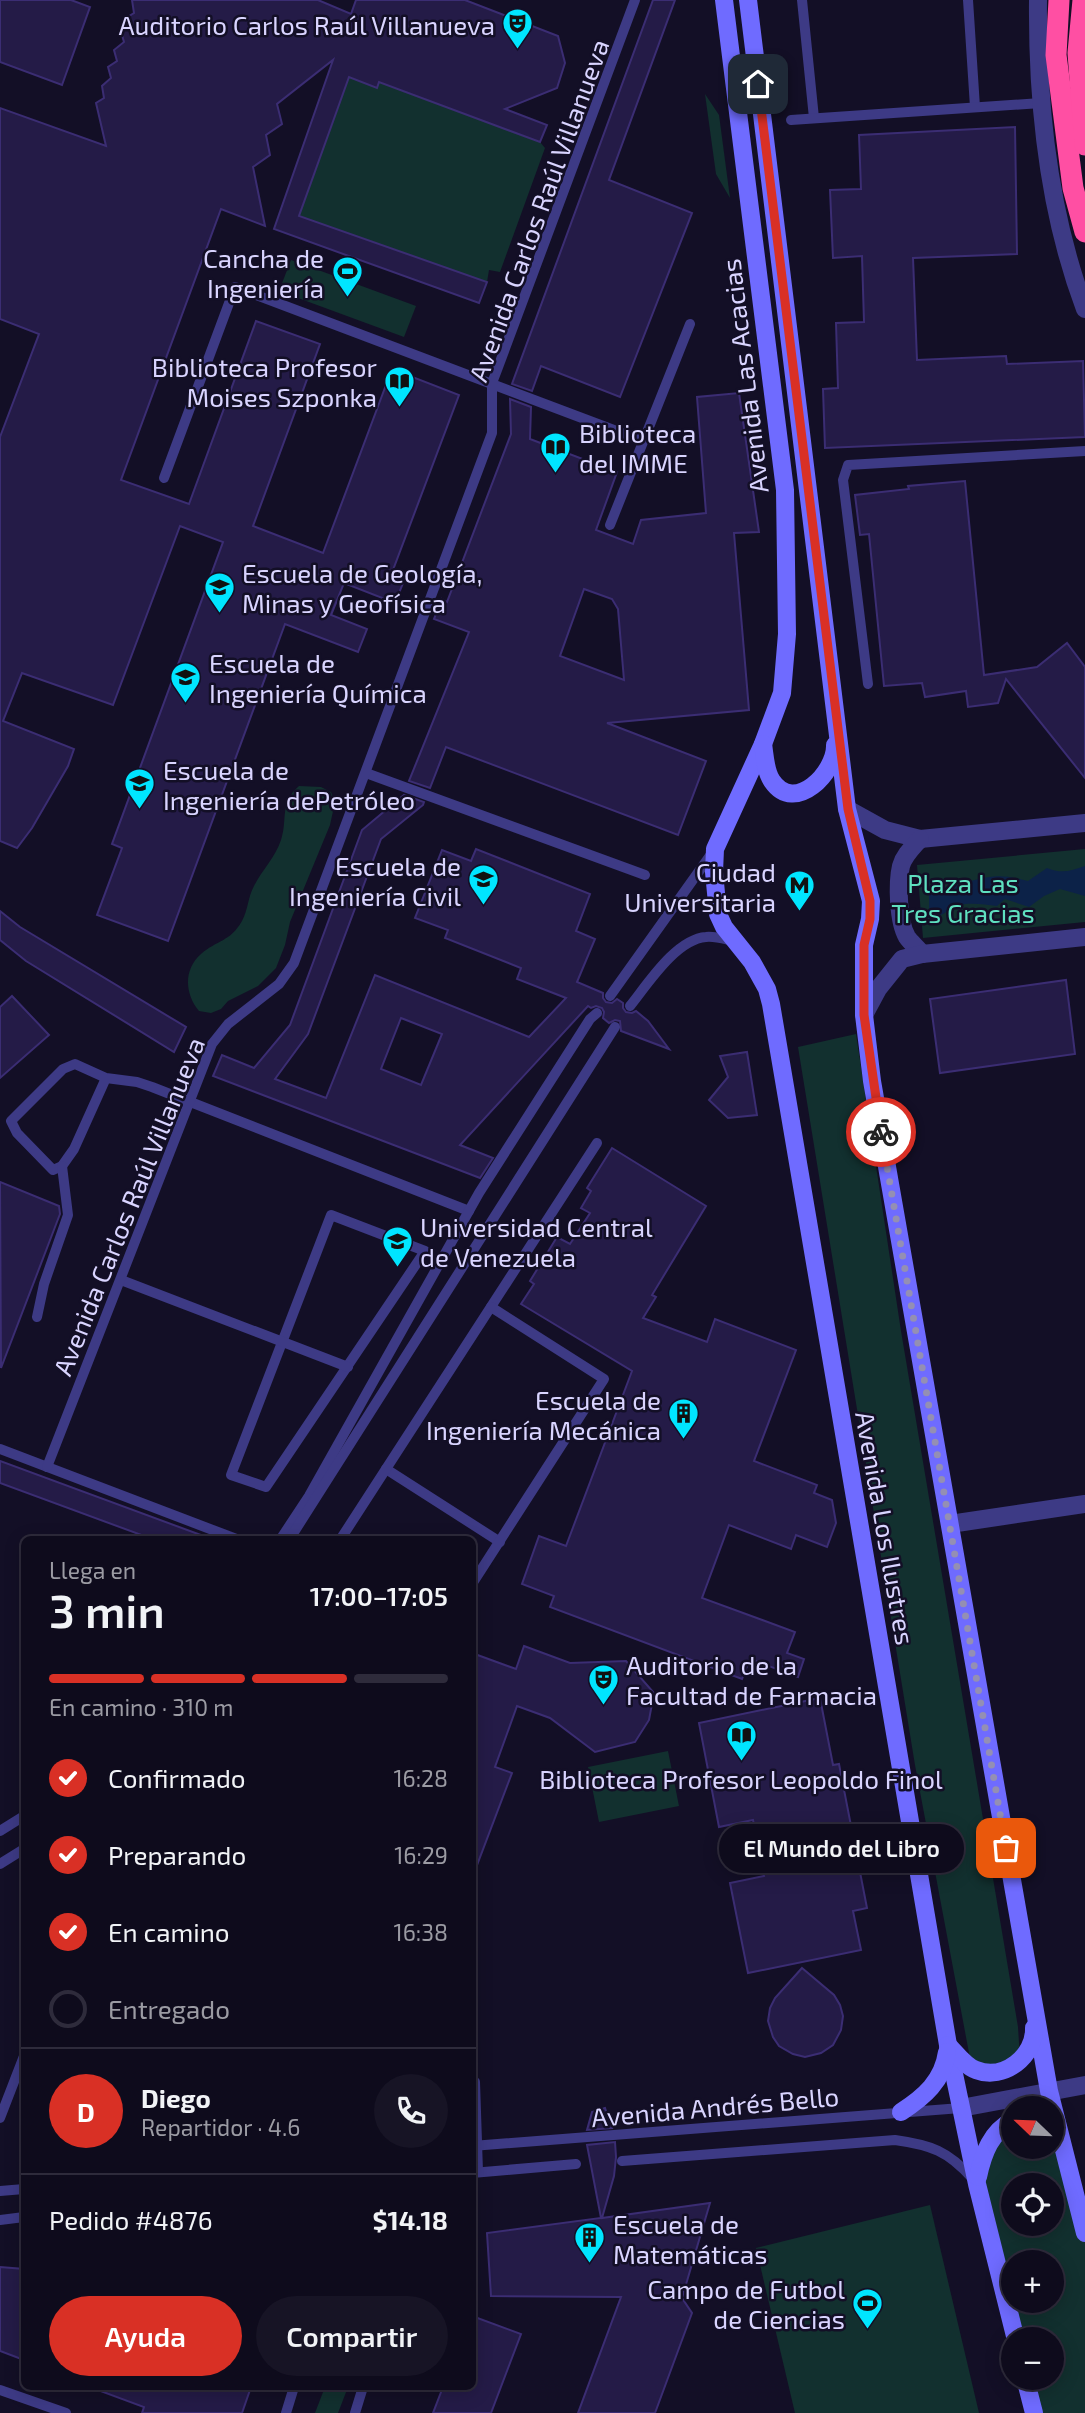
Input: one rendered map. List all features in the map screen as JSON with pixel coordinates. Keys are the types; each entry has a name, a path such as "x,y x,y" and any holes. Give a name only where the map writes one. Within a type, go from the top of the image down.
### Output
{"highway":[{"path":"1059,0 1056,55 1073,188 1085,232"},
{"path":"1083,0 1078,53 1085,145"}],"main road":[{"name":"Avenida Las Acacias","path":"724,0 785,490 787,634 782,693 763,744"},
{"name":"Avenida Las Acacias","path":"748,0 834,699"},
{"path":"763,744 767,768 776,786 793,793 807,790 824,775 835,753 834,699"},
{"path":"834,699 848,809 870,901 870,919 864,945 864,1015 872,1081 1050,2096"},
{"name":"Avenida Los Ilustres","path":"763,744 715,849 713,872 719,914 724,928 752,962 767,989 771,1004 948,2045 977,2184 1013,2327"},
{"path":"948,2045 975,2070 993,2072 1017,2064 1030,2050 1034,2034 1034,2010"},
{"path":"901,2112 920,2099 943,2071 948,2045"},
{"path":"977,2184 987,2148 1001,2129"},
{"path":"1064,2153 1080,2191 1085,2233"},
{"path":"1028,2390 1034,2413"}],"street":[{"path":"1038,0 1041,103 1056,207 1067,254 1085,309"},
{"path":"848,809 885,830 920,839 1085,823"},
{"path":"920,839 907,853 901,867 900,891 901,915 907,937 922,954"},
{"path":"864,1015 888,974 902,959 922,954 1085,937"},
{"path":"950,1524 1085,1504"},
{"path":"961,2108 1085,2085"}],"lane":[{"name":"Avenida Carlos Raúl Villanueva","path":"47,1467 212,1044 219,1032 279,984 293,963 492,433 492,383 635,0"},
{"path":"802,0 814,118"},
{"path":"968,0 975,107"},
{"path":"791,120 1041,103"},
{"path":"164,478 235,287 643,441"},
{"path":"610,525 690,324"},
{"path":"868,684 843,480 848,465 1085,451"},
{"path":"366,773 645,875"},
{"path":"610,996 715,849"},
{"path":"630,1006 661,968 689,943 703,937 719,937 735,942"},
{"path":"283,1536 309,1496 469,1211 538,1099 590,1019 597,1013"},
{"path":"292,1536 615,1027"},
{"path":"106,1079 74,1149 62,1166 53,1170 17,1133 11,1121 63,1069 75,1065 106,1079 137,1082 469,1211"},
{"path":"343,1536 597,1143"},
{"path":"37,1317 44,1284 68,1215 62,1166"},
{"path":"331,1214 425,1251 348,1367 266,1487 231,1475 331,1214"},
{"path":"121,1280 348,1367"},
{"path":"476,1578 604,1379 491,1307"},
{"path":"0,1449 228,1536"},
{"path":"386,1469 500,1542"},
{"path":"0,1831 21,1818"},
{"path":"0,1864 21,1851"},
{"path":"0,2118 21,2064"},
{"name":"Avenida Andrés Bello","path":"476,2146 961,2108"},
{"name":"Avenida Andrés Bello","path":"622,2161 895,2140 922,2144 940,2151 957,2161 977,2184"},
{"name":"Avenida Andrés Bello","path":"476,2172 576,2164"},
{"path":"0,2192 21,2189"},
{"path":"0,2220 21,2217"},
{"path":"0,2390 66,2413"},
{"path":"286,2413 293,2390"},
{"path":"355,2413 362,2390"}],"green space":[{"path":"349,77 377,88 379,82 540,142 545,148 500,272 489,270 487,282 299,216"},
{"path":"705,94 719,115 730,198 716,174"},
{"name":"Cancha de Ingeniería","path":"291,260 416,306 404,337 279,291"},
{"path":"299,786 321,787 331,792 335,802 330,825 290,922 276,968 258,986 228,1001 221,1009 211,1013 199,1011 189,990 191,967 201,954 228,937 242,921 254,886 278,846 283,832 286,805"},
{"name":"Plaza Las Tres Gracias","path":"1085,849 1085,922 923,938 917,865"},
{"path":"856,1034 901,1331 1018,2027 1020,2058 972,2069 915,1765 798,1047"},
{"path":"668,1751 679,1806 599,1822 588,1767"},
{"path":"1001,2136 1001,2160 1061,2160 1085,2238 1085,2413 1034,2413 1029,2390 1064,2390 1064,2327 1013,2327 1011,2313 1064,2313 1064,2250 1001,2250 1001,2264 981,2163"},
{"name":"Campo de Futbol de Ciencias","path":"930,2205 979,2413 795,2413 756,2248"},
{"path":"324,2390 347,2390 338,2413 315,2413"}],"water":[{"path":"1085,866 1085,896 1060,889 1029,907 1005,899 997,906 955,906 938,916 929,908 929,890 932,889 991,877 1028,881 1047,868 1066,871"}],"building":[{"path":"0,0 71,0 90,7 62,85 0,62"},
{"path":"132,0 318,0 351,14 356,0 465,0 558,36 565,63 557,88 505,109 547,125 540,142 379,82 377,88 349,77 299,216 487,282 479,303 274,229 333,60 277,104 282,124 266,135 270,155 253,167 265,226 221,209 121,480 189,504 256,321 320,344 253,526 323,553 392,369 459,395 390,578 403,583 395,603 344,583 331,615 367,629 358,652 285,624 168,941 97,915 122,848 112,844 223,542 180,526 113,705 22,673 3,721 74,749 68,766 32,828 17,848 0,841 0,437 39,334 0,319 0,108 106,146 96,103 104,98 102,86 111,78 108,67 117,61 114,50 124,42 121,32 128,27 126,18 134,13"},
{"path":"653,0 675,0 609,180 692,213 620,397 541,366 532,391 512,384"},
{"path":"1015,127 1017,254 913,258 917,360 1006,356 1007,364 1083,361 1085,437 825,448 823,389 838,388 836,323 864,322 862,256 833,258 830,190 861,189 859,135"},
{"path":"739,393 759,532 734,533 749,710 607,723 706,761 678,835 446,747 430,788 409,781 469,632 434,619 442,599 447,602 511,434 510,399 531,407 530,439 617,472 596,530 633,544 641,520 706,513 697,397","holes":["584,589 612,599 618,609 624,680 560,656"]},
{"path":"965,481 984,675 1037,667 1067,643 1085,667 1085,778 1006,679 998,703 968,707 966,691 925,697 922,683 884,686 869,534 860,535 855,495 909,489 908,486"},
{"path":"404,795 424,802 381,839 308,1034 275,1079 326,1098 375,975 529,1037 566,998 517,979 521,968 445,938 448,930 415,918 442,850 471,861 476,849 590,894 576,931 595,939 577,982 603,993 606,1002 612,1003 617,999 623,1003 626,1012 636,1011 648,1021 669,1049 621,1031 620,1021 609,1023 603,1018 602,1008 588,1006 460,1145 493,1158 480,1178 213,1076 222,1055 254,1068 290,1025 362,830","holes":["401,1018 442,1034 421,1085 381,1069"]},
{"path":"0,911 20,927 186,1027 174,1052 26,961 0,940"},
{"path":"1066,980 1075,1054 940,1073 930,999"},
{"path":"12,996 49,1035 0,1078 0,1007"},
{"path":"747,1052 757,1115 728,1118 709,1100 728,1077 720,1056"},
{"path":"612,1148 706,1206 652,1295 656,1297 643,1318 707,1342 715,1319 796,1350 754,1461 817,1485 814,1493 832,1500 836,1523 827,1547 796,1535 791,1549 729,1525 702,1598 795,1632 787,1653 804,1659 798,1677 750,1659 742,1679 550,1607 554,1596 522,1584 539,1536 566,1546 632,1371 521,1304 534,1284 530,1281 557,1237 570,1244 590,1213 581,1208 591,1191 587,1188"},
{"path":"0,1182 59,1206 60,1214 1,1368"},
{"path":"0,1461 204,1536 144,1536 0,1483"},
{"path":"524,1646 570,1663 626,1661 654,1693 649,1720 635,1742 595,1752 550,1718 517,1706 495,1767 512,1773 476,1868 476,1654 516,1669"},
{"path":"820,1698 833,1765 839,1764 867,1908 853,1911 861,1950 748,1973 730,1883 764,1876 753,1820 719,1827 699,1723"},
{"path":"802,1968 834,1995 843,2016 841,2030 833,2045 821,2053 805,2057 779,2046 768,2021 775,1998"},
{"path":"605,2108 612,2128 587,2130 592,2112"},
{"name":"Escuela de Matemáticas","path":"615,2142 614,2176 602,2218 710,2203 682,2298 692,2313 655,2413 578,2413 621,2297 491,2296 487,2233 601,2218 587,2145"},
{"path":"0,2267 21,2269 21,2359 0,2351"},
{"path":"476,2317 521,2334 491,2413 433,2413 442,2390 476,2390"},
{"path":"98,2390 250,2390 242,2413 142,2413 144,2407"}],"way so far":[{"path":"881,1132 1006,1848"}],"place":[{"name":"Auditorio Carlos Raúl Villanueva","path":"518,51"},
{"name":"Cancha de Ingeniería","path":"347,299"},
{"name":"Biblioteca Profesor Moises Szponka","path":"400,408"},
{"name":"Biblioteca del IMME","path":"556,474"},
{"name":"Escuela de Geología, Minas y Geofísica","path":"219,614"},
{"name":"Escuela de Ingeniería Química","path":"186,704"},
{"name":"Escuela de Ingeniería dePetróleo","path":"140,811"},
{"name":"Escuela de Ingeniería Civil","path":"484,907"},
{"name":"Ciudad Universitaria","path":"799,913"},
{"name":"Universidad Central de Venezuela","path":"397,1268"},
{"name":"Escuela de Ingeniería Mecánica","path":"684,1441"},
{"name":"Auditorio de la Facultad de Farmacia","path":"603,1706"},
{"name":"Biblioteca Profesor Leopoldo Finol","path":"741,1762"},
{"name":"El Mundo del Libro","path":"1006,1848"},
{"name":"Escuela de Matemáticas","path":"590,2265"},
{"name":"Campo de Futbol de Ciencias","path":"868,2330"}],"route":[{"path":"758,84 848,809 870,901 870,919 864,945 864,1015 881,1132"}]}
